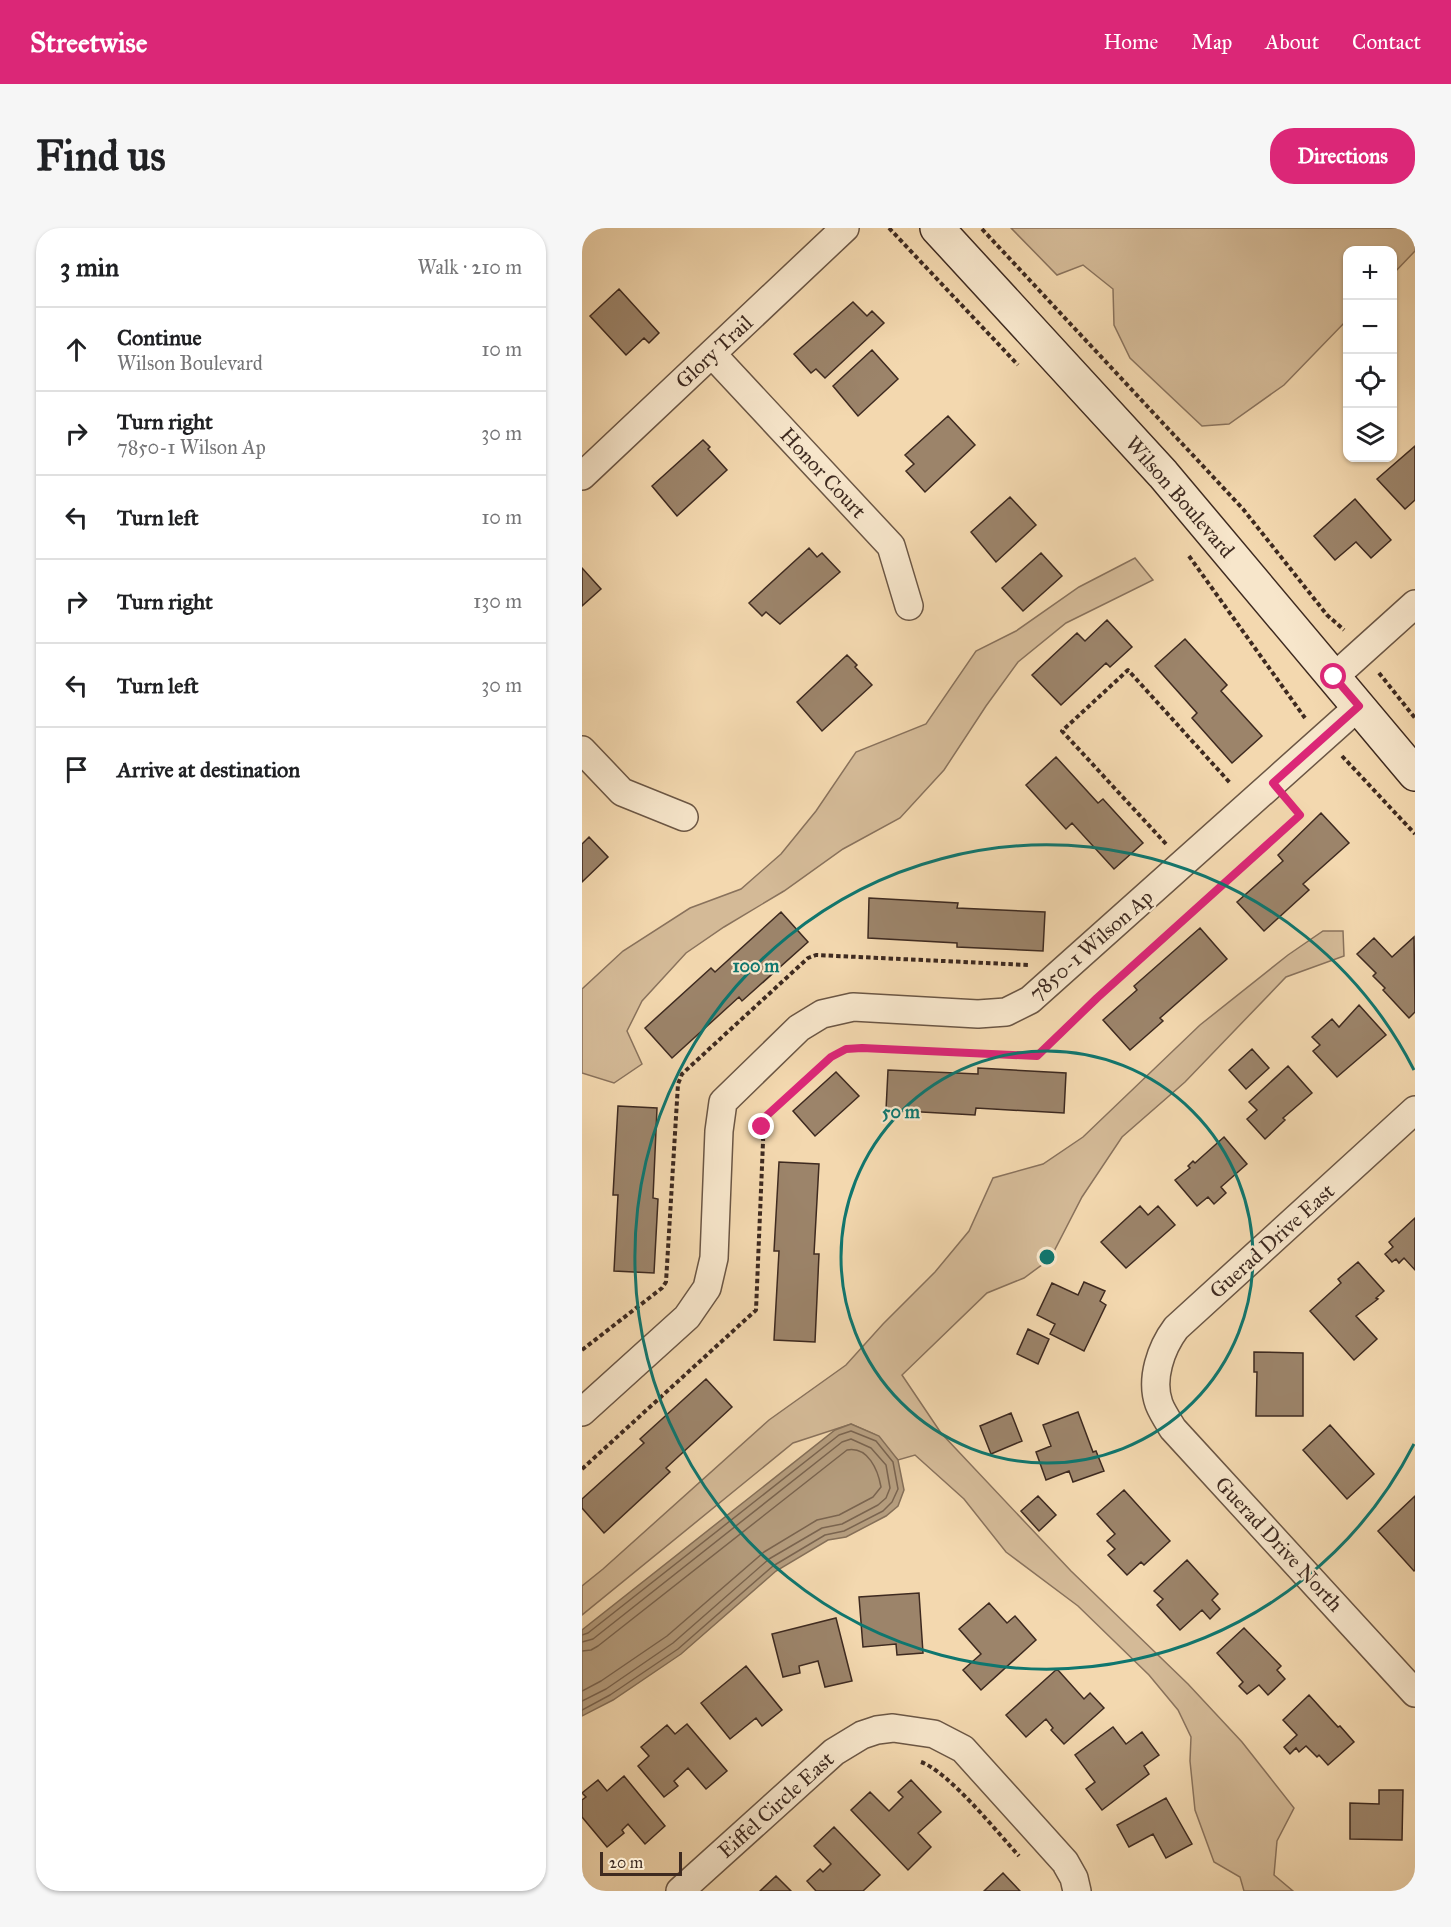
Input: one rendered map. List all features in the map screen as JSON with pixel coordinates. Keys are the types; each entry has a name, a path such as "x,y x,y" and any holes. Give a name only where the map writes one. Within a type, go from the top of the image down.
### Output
{"main road":[{"name":"Wilson Boulevard","path":"937,228 1163,474 1415,774"}],"street":[{"name":"Glory Trail","path":"582,476 845,228"},
{"name":"Honor Court","path":"712,354 891,546 909,606"},
{"path":"1334,677 1415,604"},
{"name":"7850-1 Wilson Ap","path":"582,1412 687,1317 707,1288 714,1258 719,1131 723,1102 799,1028 822,1014 853,1007 978,1014 1006,1012 1030,1000 1359,706"},
{"path":"582,750 622,792 684,817"},
{"name":"Guerad Drive East","path":"1156,1388 1156,1372 1166,1341 1176,1328 1415,1110"},
{"name":"Guerad Drive North","path":"1156,1388 1159,1404 1173,1429 1415,1693"},
{"name":"Eiffel Circle East","path":"680,1891 834,1752 862,1735 893,1728 934,1734 963,1749 1065,1862 1074,1878 1077,1891"}],"path":[{"path":"889,228 1025,372"},
{"path":"1188,554 1307,722 1324,737 1415,834"},
{"path":"1171,852 1062,731 1128,670 1249,804"},
{"path":"582,1469 756,1310 764,1118 831,1057 846,1049 1037,1056 1097,998 1300,815 1273,783"},
{"path":"582,1350 662,1288 666,1282 678,1084 682,1074 808,958 816,955 1035,966"},
{"path":"917,1761 938,1771 951,1783 1023,1860"}],"shaded area":[{"path":"1011,228 1415,228 1415,251 1397,270 1397,246 1343,246 1343,324 1284,385 1229,424 1202,426 1130,358 1114,325 1113,289 1083,265 1057,275"},
{"path":"1135,558 1153,580 1066,623 1018,662 944,770 900,818 843,849 784,891 686,953 642,1001 627,1031 642,1064 614,1083 582,1073 582,989 623,951 690,908 741,889 781,854 816,811 856,752 926,724 976,651 1016,631 1079,587"},
{"path":"1323,931 1343,931 1344,956 1286,977 1185,1082 1122,1137 1082,1197 1050,1259 1024,1278 987,1293 902,1375 941,1433 1071,1571 1188,1684 1242,1742 1294,1808 1277,1841 1274,1875 1293,1891 1244,1891 1240,1877 1214,1862 1195,1810 1190,1761 1191,1737 1178,1710 1149,1675 1078,1606 1006,1552 964,1499 915,1455 898,1460 874,1434 851,1424 793,1443 582,1615 582,1586 769,1420 846,1365 935,1272 969,1231 993,1178 1043,1164 1083,1137 1200,1025 1288,955"}],"water":[{"path":"851,1424 879,1436 898,1460 904,1490 898,1506 886,1516 846,1537 828,1540 776,1571 681,1654 613,1700 582,1716 582,1630 835,1430"}],"building":[{"path":"619,289 659,333 649,343 644,338 626,355 590,316"},
{"path":"853,302 867,316 872,311 884,323 825,378 816,369 811,373 794,354"},
{"path":"872,350 898,379 858,416 833,386"},
{"path":"948,416 975,445 925,492 906,471 914,464 905,455"},
{"path":"703,440 727,470 677,516 652,486"},
{"path":"1415,446 1415,500 1405,509 1377,479"},
{"path":"1010,497 1036,525 996,562 971,532"},
{"path":"1355,499 1391,540 1371,558 1356,542 1335,560 1314,536"},
{"path":"809,548 817,557 822,553 840,572 780,624 766,612 762,616 749,603"},
{"path":"1041,553 1062,576 1023,611 1002,588"},
{"path":"582,568 601,589 582,606"},
{"path":"1107,620 1132,647 1110,667 1106,663 1061,705 1032,675 1077,633 1085,641"},
{"path":"1185,639 1227,685 1221,691 1262,736 1232,763 1192,718 1197,713 1155,666"},
{"path":"847,655 872,685 822,731 797,702"},
{"path":"1056,757 1098,803 1103,799 1143,843 1114,869 1072,823 1066,829 1026,785"},
{"path":"1321,813 1349,843 1303,884 1309,890 1264,931 1237,902 1283,861 1278,855"},
{"path":"589,837 608,857 582,882 582,844"},
{"path":"869,898 958,903 957,908 1045,912 1043,951 957,947 957,943 868,938"},
{"path":"781,912 808,942 742,1001 739,997 672,1058 645,1028 711,968 715,972"},
{"path":"1200,928 1227,959 1160,1018 1163,1021 1130,1050 1103,1020 1137,990 1134,986"},
{"path":"1414,937 1415,1012 1409,1018 1383,990 1385,988 1373,976 1376,973 1357,954 1374,938 1392,957"},
{"path":"1359,1005 1386,1035 1337,1077 1313,1051 1320,1045 1312,1037 1332,1019 1339,1027"},
{"path":"1252,1049 1269,1068 1246,1089 1229,1070"},
{"path":"1288,1066 1312,1093 1283,1118 1285,1120 1265,1139 1247,1119 1257,1110 1249,1102"},
{"path":"978,1068 1066,1073 1064,1113 976,1108 975,1115 886,1110 888,1070 978,1074"},
{"path":"836,1072 859,1096 815,1136 793,1111"},
{"path":"618,1106 657,1108 653,1198 658,1199 654,1273 614,1271 618,1195 613,1195"},
{"path":"1224,1137 1247,1164 1221,1187 1226,1193 1214,1204 1208,1197 1197,1206 1175,1180 1190,1168 1188,1166 1193,1161 1195,1163"},
{"path":"779,1162 819,1164 814,1254 819,1254 815,1342 774,1340 779,1251 774,1251"},
{"path":"1140,1206 1148,1215 1158,1206 1175,1225 1126,1268 1101,1242"},
{"path":"1415,1218 1415,1270 1404,1258 1399,1263 1396,1259 1392,1262 1385,1254 1393,1247 1389,1242"},
{"path":"1358,1262 1384,1291 1376,1298 1378,1299 1356,1316 1377,1339 1354,1360 1310,1311 1341,1283 1338,1279"},
{"path":"1084,1282 1105,1291 1100,1301 1106,1305 1084,1351 1050,1334 1055,1324 1037,1315 1052,1283 1078,1295"},
{"path":"1028,1329 1049,1339 1038,1364 1017,1354"},
{"path":"1254,1352 1303,1353 1303,1416 1256,1416 1257,1372 1254,1372"},
{"path":"706,1379 732,1407 666,1468 670,1472 604,1533 582,1508 582,1499 644,1443 640,1439"},
{"path":"1078,1412 1093,1452 1096,1451 1104,1471 1073,1482 1069,1471 1046,1480 1036,1452 1051,1446 1043,1425"},
{"path":"1011,1413 1022,1441 991,1454 980,1426"},
{"path":"1330,1425 1374,1474 1347,1499 1303,1450"},
{"path":"1124,1490 1170,1541 1144,1565 1141,1562 1127,1575 1108,1555 1115,1549 1107,1541 1115,1534 1097,1514"},
{"path":"1038,1496 1056,1515 1039,1531 1021,1511"},
{"path":"1415,1496 1415,1570 1414,1571 1378,1531"},
{"path":"1187,1560 1218,1594 1212,1600 1220,1609 1210,1619 1202,1610 1180,1630 1157,1605 1163,1599 1154,1591"},
{"path":"919,1593 923,1653 897,1655 896,1644 863,1647 859,1597"},
{"path":"989,1603 1007,1623 1015,1616 1036,1640 981,1690 963,1670 981,1654 959,1629"},
{"path":"836,1618 852,1681 825,1687 818,1661 799,1666 800,1673 783,1677 772,1634"},
{"path":"1244,1628 1281,1666 1277,1670 1285,1679 1268,1695 1259,1685 1247,1694 1239,1686 1243,1682 1217,1653"},
{"path":"746,1666 782,1710 762,1726 756,1718 730,1739 701,1703"},
{"path":"1057,1669 1084,1699 1090,1693 1104,1708 1064,1744 1051,1730 1053,1728 1046,1719 1026,1737 1006,1715"},
{"path":"1309,1695 1354,1742 1328,1765 1306,1746 1299,1752 1296,1748 1290,1754 1284,1747 1297,1735 1283,1720"},
{"path":"687,1724 727,1771 706,1789 688,1768 674,1781 678,1786 664,1797 638,1766 649,1756 641,1747 667,1725 675,1734"},
{"path":"1113,1727 1126,1744 1142,1732 1159,1755 1144,1766 1149,1774 1102,1810 1086,1789 1095,1782 1075,1755"},
{"path":"624,1776 665,1826 645,1844 628,1824 622,1830 624,1833 607,1847 582,1817 582,1800 586,1797 582,1793 598,1780 607,1791"},
{"path":"911,1780 941,1812 918,1833 931,1847 908,1870 851,1810 870,1792 889,1811 903,1797 898,1792"},
{"path":"1379,1790 1403,1790 1402,1840 1350,1839 1350,1803 1379,1804"},
{"path":"1166,1798 1192,1844 1166,1858 1153,1834 1129,1847 1117,1825"},
{"path":"834,1827 880,1875 863,1891 816,1891 807,1881 820,1869 823,1872 831,1864 814,1846"},
{"path":"1003,1873 1020,1891 984,1891"},
{"path":"582,1874 589,1891 582,1891"},
{"path":"776,1876 791,1891 760,1891"}],"route":[{"path":"762,1127 764,1118 831,1057 846,1049 1037,1056 1097,998 1300,815 1273,783 1359,706 1334,677"}]}
